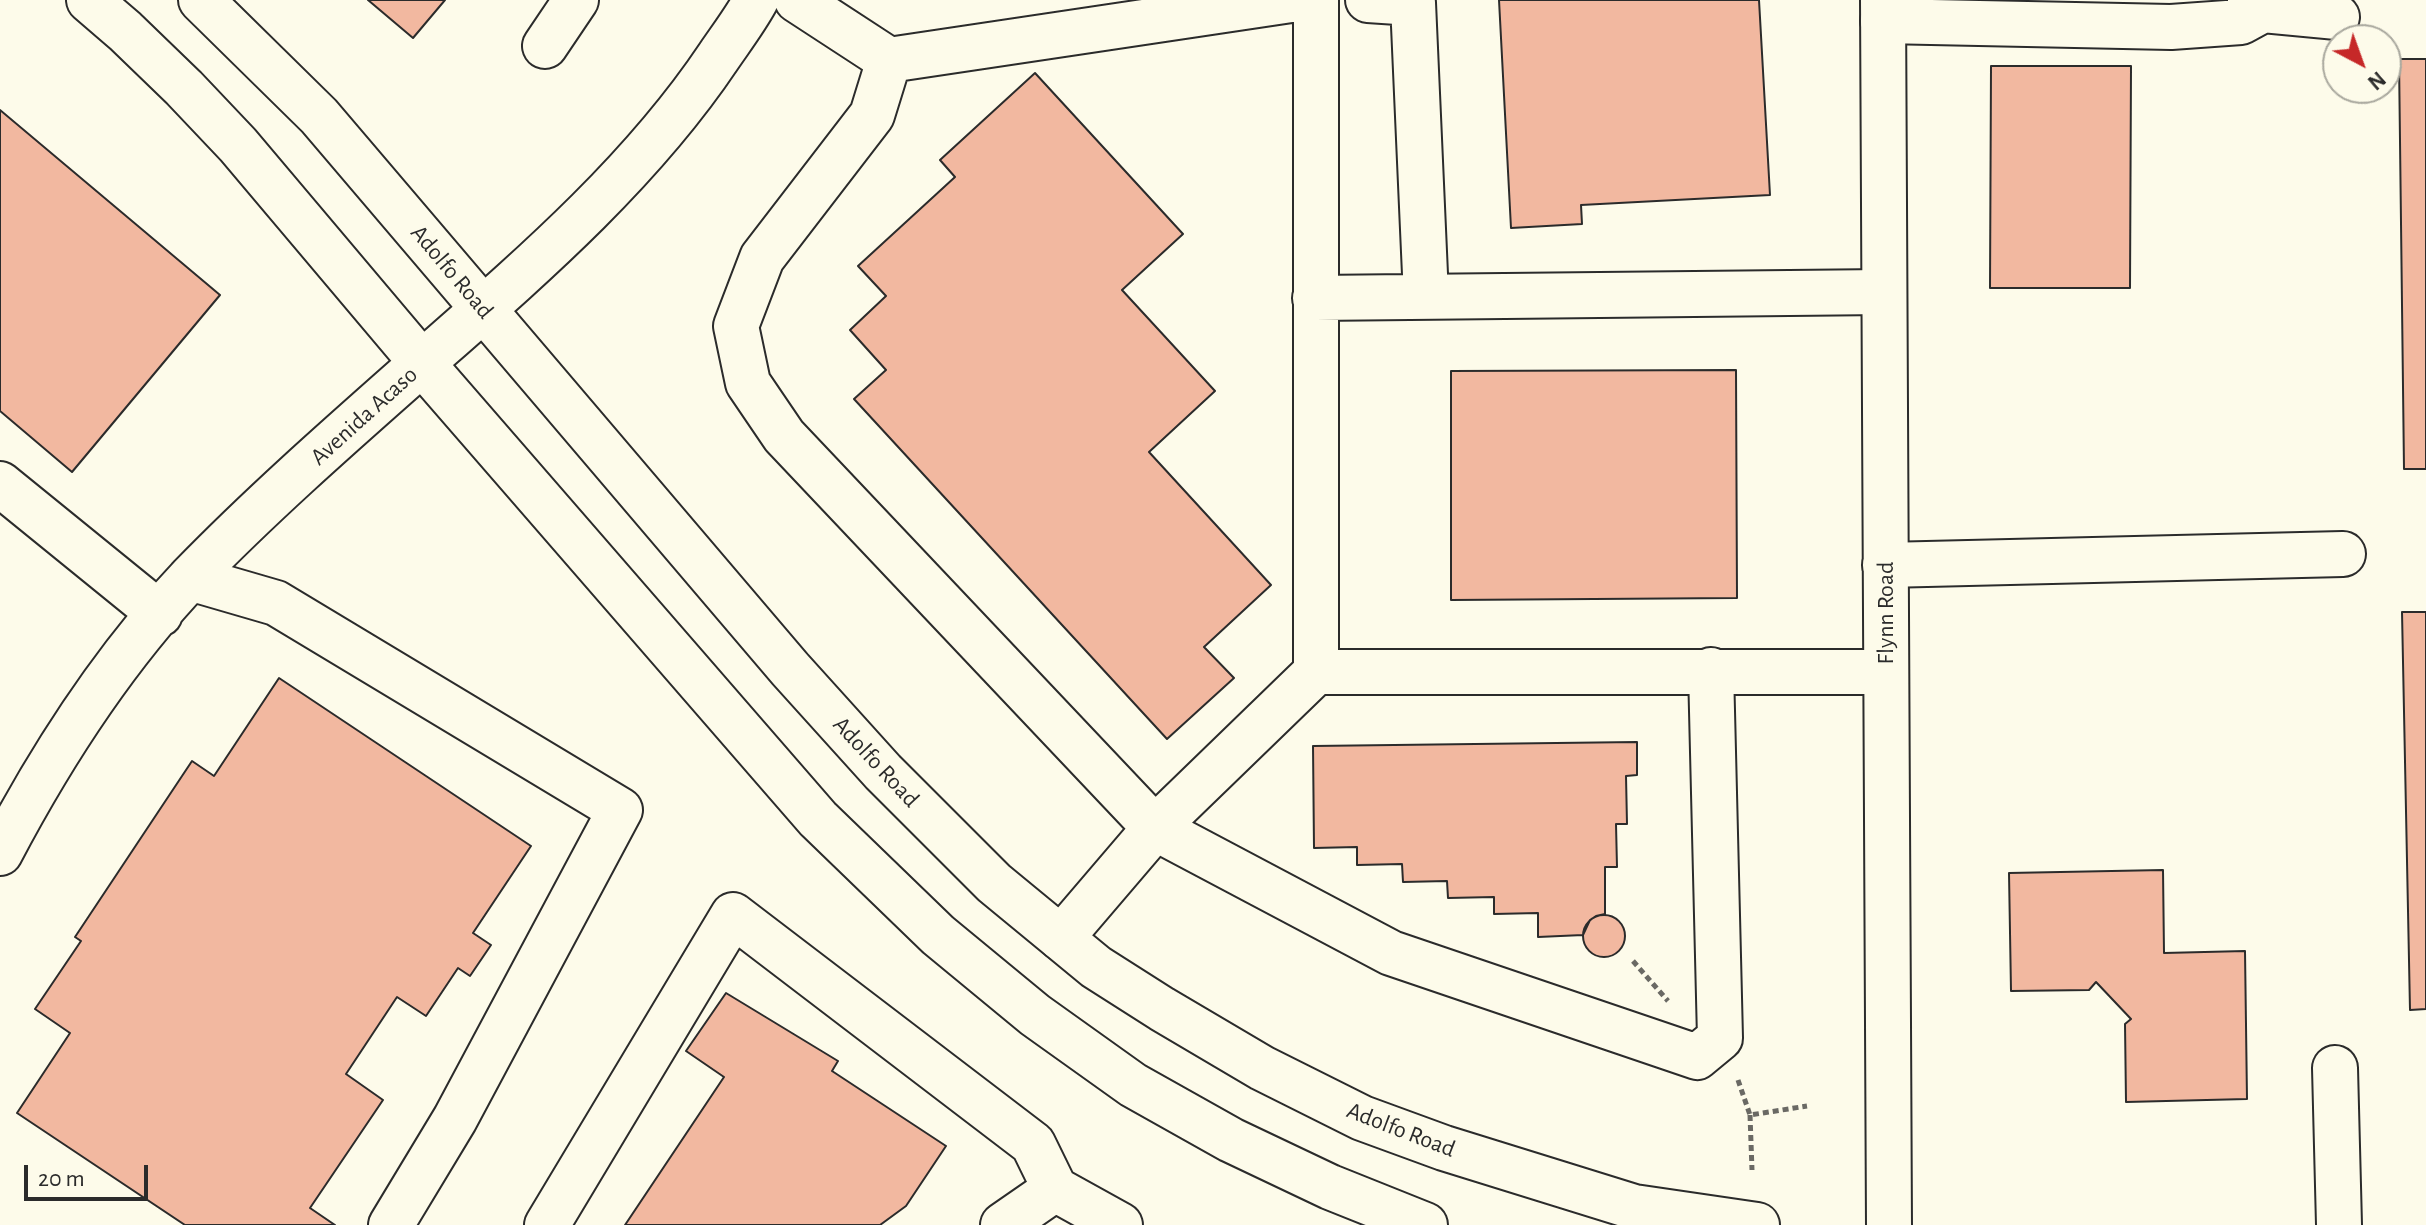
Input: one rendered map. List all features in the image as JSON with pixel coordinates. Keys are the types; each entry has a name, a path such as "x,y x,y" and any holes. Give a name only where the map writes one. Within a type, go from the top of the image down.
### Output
{"main road":[{"path":"89,0 174,78 238,145 422,363 818,819 938,935 1035,1015 1133,1085 1231,1140 1330,1187 1425,1225"},
{"name":"Adolfo Road","path":"201,0 319,116 790,669 883,772 994,883 1096,967 1262,1068 1362,1118 1444,1148 1634,1207 1757,1225"},
{"path":"545,46 576,0"},
{"name":"Avenida Acaso","path":"0,853 58,749 95,696 190,578 253,516 484,310 630,170 694,93 756,0"},
{"path":"797,0 889,60 1291,0"},
{"path":"1316,0 1316,672"},
{"path":"1368,0 1413,3 1426,297"},
{"path":"1883,11 2171,27 2241,22 2256,5 2337,17"},
{"name":"Flynn Road","path":"1883,11 1889,1225"},
{"path":"889,60 872,115 762,258 736,326 748,383 784,436 1155,828 1391,953 1697,1057 1720,1038 1711,670"},
{"path":"1315,298 1884,292"},
{"path":"0,484 160,614"},
{"path":"1885,565 2343,554"},
{"path":"190,578 276,603 620,810 455,1119 391,1225"},
{"path":"1061,938 1155,828 1316,672 1886,672"},
{"path":"547,1225 733,915 1033,1144 1055,1189 1120,1225"},
{"path":"2335,1068 2339,1225"},
{"path":"1003,1225 1055,1189"}],"path":[{"path":"1750,1115 1752,1170"}],"building":[{"path":"368,0 445,0 413,38"},
{"path":"1499,0 1759,0 1770,195 1581,205 1582,224 1511,228"},
{"path":"2402,59 2426,59 2426,469 2404,469 2400,104 2402,104"},
{"path":"1991,66 2131,66 2130,288 1990,288"},
{"path":"1035,73 1183,234 1122,290 1215,391 1149,452 1271,585 1204,647 1234,678 1167,739 854,399 886,370 850,330 886,296 858,266 955,177 940,160"},
{"path":"0,110 220,295 72,472 0,411"},
{"path":"1736,370 1737,598 1451,600 1451,371"},
{"path":"2402,612 2426,612 2426,1009 2410,1010"},
{"path":"279,678 531,846 473,933 491,945 470,976 458,968 426,1016 397,997 346,1074 383,1100 310,1208 335,1225 185,1225 17,1113 70,1033 35,1009 81,941 75,937 192,761 214,776"},
{"path":"1637,742 1637,775 1626,776 1627,824 1616,824 1617,867 1605,867 1605,914 1590,920 1583,935 1538,937 1538,913 1494,914 1494,897 1448,898 1447,881 1403,882 1402,864 1357,865 1357,847 1314,848 1313,746"},
{"path":"2163,870 2164,953 2245,951 2247,1099 2126,1102 2125,1024 2131,1019 2096,982 2089,990 2011,991 2009,873"},
{"path":"1604,915 1619,921 1625,936 1619,951 1604,957 1589,951 1583,936 1589,921"},
{"path":"726,993 838,1061 832,1071 946,1146 906,1206 880,1225 625,1225 724,1077 686,1051"}]}
